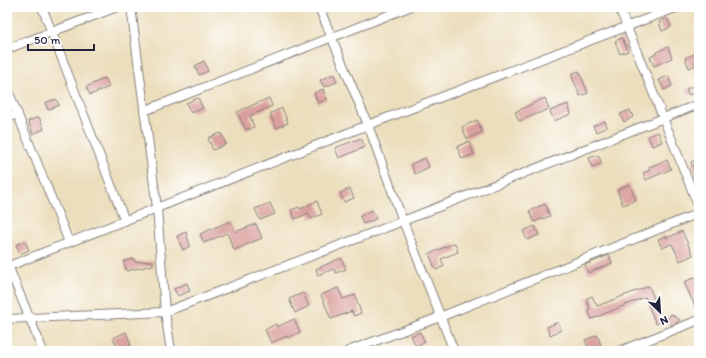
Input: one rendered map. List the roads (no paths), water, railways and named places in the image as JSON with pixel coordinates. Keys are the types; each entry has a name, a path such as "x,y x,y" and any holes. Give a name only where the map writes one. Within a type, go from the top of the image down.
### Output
{"street":[{"path":"42,7 125,221"},
{"path":"7,49 117,7"},
{"path":"131,7 157,208 165,312 171,351"},
{"path":"319,7 368,125 402,221 454,351"},
{"path":"144,111 409,7"},
{"path":"619,7 699,208"},
{"path":"43,351 8,264 125,221 368,125 678,7"},
{"path":"7,88 69,242"},
{"path":"7,319 165,312 402,221 699,104"},
{"path":"7,118 18,114"},
{"path":"348,351 440,317 699,213"},
{"path":"620,351 699,320"}]}
